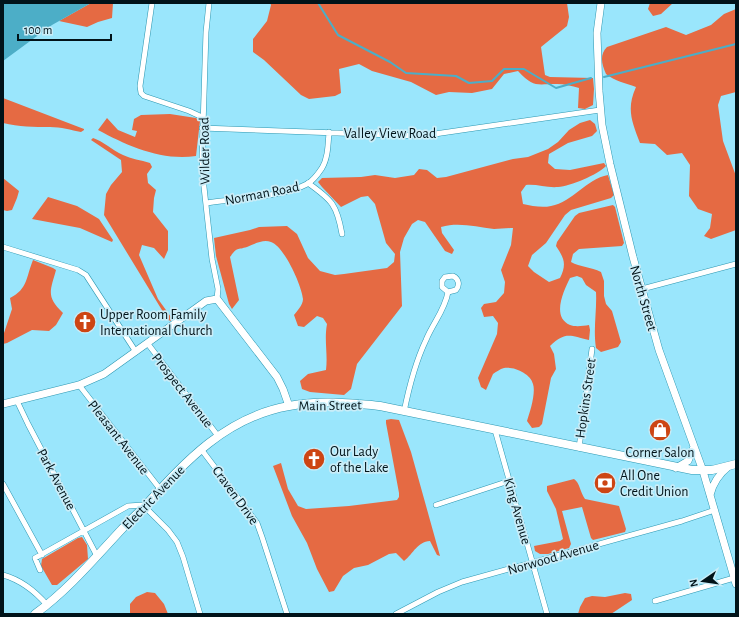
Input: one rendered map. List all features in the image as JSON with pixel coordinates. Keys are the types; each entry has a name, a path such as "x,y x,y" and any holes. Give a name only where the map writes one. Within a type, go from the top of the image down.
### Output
{"main road":[{"name":"Main Street","path":"289,406 313,403 347,403 380,406 676,468 703,471 733,465"},
{"name":"Electric Avenue","path":"35,614 72,583 160,488 201,449 218,436 253,417 289,406"}],"street":[{"path":"152,3 140,86 141,94 202,117"},
{"name":"Wilder Road","path":"209,3 206,32 202,117 202,168 212,259 218,289 217,299"},
{"name":"North Street","path":"601,3 597,33 600,110 604,141 659,350 703,471 735,581"},
{"name":"Valley View Road","path":"202,128 424,136 600,110"},
{"name":"Norman Road","path":"206,203 279,192 308,183 318,173 325,162 328,150 329,132"},
{"path":"308,183 323,194 334,205 339,216 342,234"},
{"path":"3,246 78,270 86,275 136,352"},
{"path":"642,289 736,264"},
{"path":"404,412 411,379 420,353 430,331 444,307 448,292"},
{"path":"3,404 79,385 105,374 206,301 217,299"},
{"name":"Main Street","path":"217,299 277,377 289,406"},
{"name":"Prospect Avenue","path":"148,344 218,436"},
{"name":"Hopkins Street","path":"579,448 592,349"},
{"name":"Pleasant Avenue","path":"79,385 160,488"},
{"name":"Park Avenue","path":"17,401 97,556"},
{"name":"King Avenue","path":"495,430 547,614"},
{"path":"676,468 688,461 692,455 694,447"},
{"name":"Craven Drive","path":"201,449 214,464 257,523 287,614"},
{"path":"710,495 715,481 720,473 733,465"},
{"path":"436,505 509,481"},
{"path":"3,484 42,555"},
{"path":"40,570 35,558 128,506 144,506 172,534 179,547 200,614"},
{"name":"Norwood Avenue","path":"396,614 453,585 682,521 715,510"},
{"path":"3,575 27,586 47,605"},
{"path":"655,602 735,581"}],"shaded area":[{"path":"91,3 113,3 112,18 87,27 59,21"},
{"path":"270,3 567,3 569,17 567,26 541,47 545,75 550,77 593,78 593,105 585,109 578,108 579,88 562,84 532,83 518,71 504,74 492,89 472,93 449,92 436,95 411,82 372,71 359,64 339,69 341,93 335,96 309,99 301,95 264,60 253,52 253,39 267,21 271,5"},
{"path":"650,3 673,3 661,14 653,16 648,9"},
{"path":"736,9 736,92 721,96 718,105 723,141 736,176 736,230 711,239 704,236 710,228 712,214 698,209 689,196 690,165 682,153 667,155 655,144 640,143 631,115 631,102 636,87 606,74 602,64 602,57 604,50 607,47 666,27 686,35 711,25 724,14"},
{"path":"3,98 84,130 81,132 58,128 3,123"},
{"path":"170,114 196,118 200,121 196,156 170,156 145,151 121,142 98,130 107,118 118,130 135,137 137,131 132,130 134,119 141,115"},
{"path":"590,120 595,124 597,131 592,136 568,143 549,154 548,163 555,169 570,170 604,163 606,166 590,176 563,186 554,187 526,185 521,192 523,204 544,207 559,204 593,181 608,175 614,195 611,198 571,210 565,215 546,243 532,255 528,266 549,282 560,278 564,261 556,246 557,242 575,216 579,213 613,205 615,207 624,243 622,246 579,249 573,254 571,262 601,272 604,281 604,296 606,304 612,311 621,342 618,347 601,352 596,348 596,292 586,285 582,278 577,276 570,278 562,296 560,310 561,316 564,321 570,325 589,325 589,340 573,336 564,336 550,346 554,354 556,369 551,378 542,424 539,427 532,428 527,421 534,388 532,380 526,374 512,368 503,368 493,374 486,390 481,387 478,378 497,334 498,323 493,316 484,317 481,308 484,304 496,302 504,293 505,282 501,270 511,245 513,228 494,229 461,225 441,227 442,233 454,250 452,254 445,251 425,222 418,220 412,224 404,238 400,252 402,306 357,364 351,389 344,395 310,392 302,389 300,381 308,374 326,370 327,324 323,318 317,316 304,327 298,326 294,315 302,303 302,293 292,267 287,258 276,245 268,241 262,241 237,249 232,254 230,257 239,300 232,309 229,304 216,256 214,238 259,227 287,226 297,234 308,258 320,271 335,275 344,274 387,268 394,262 395,254 386,243 375,204 368,196 361,197 341,207 318,182 322,178 361,177 375,175 395,178 414,175 419,169 427,170 437,178 446,177 513,159 528,157 548,149 558,142 569,130 580,123"},
{"path":"93,138 119,153 150,163 152,167 147,174 148,183 156,190 153,212 168,231 168,250 164,259 154,248 142,245 139,255 158,299 171,317 171,321 168,320 104,215 106,194 111,185 122,172 121,160 91,140"},
{"path":"3,178 19,191 12,210 7,211 3,210"},
{"path":"48,197 77,206 99,219 113,240 112,242 80,228 32,219"},
{"path":"33,260 56,270 51,293 54,302 63,313 56,325 49,331 32,330 3,344 3,336 12,309 10,298 23,287"},
{"path":"386,420 399,420 411,452 440,556 437,555 430,541 422,543 404,561 396,553 389,554 368,565 354,568 343,576 334,591 329,592 317,569 307,543 292,516 273,466 281,463 288,489 298,506 306,509 349,506 397,500 399,493 386,423"},
{"path":"574,479 578,483 585,499 619,506 626,529 625,532 593,540 591,538 582,507 562,511 571,544 569,548 548,554 540,554 535,551 534,546 560,541 563,539 556,509 547,491 547,486"},
{"path":"82,537 87,545 88,559 57,585 52,585 41,566 42,559"},
{"path":"147,592 155,593 164,604 168,614 130,614 130,604 136,597"},
{"path":"625,593 631,594 632,600 611,614 578,614 585,598 592,596 605,597"}],"water":[{"path":"3,3 91,3 52,25 3,61"}],"waterway":[{"path":"318,3 338,35 390,62 406,73 456,76 469,83 492,81 504,69 524,69 556,88 591,78"},
{"path":"604,77 736,44"}],"place":[{"name":"Upper Room Family International Church","path":"85,322"},
{"name":"Corner Salon","path":"660,430"},
{"name":"Our Lady of the Lake","path":"314,459"},
{"name":"All One Credit Union","path":"605,483"}]}
